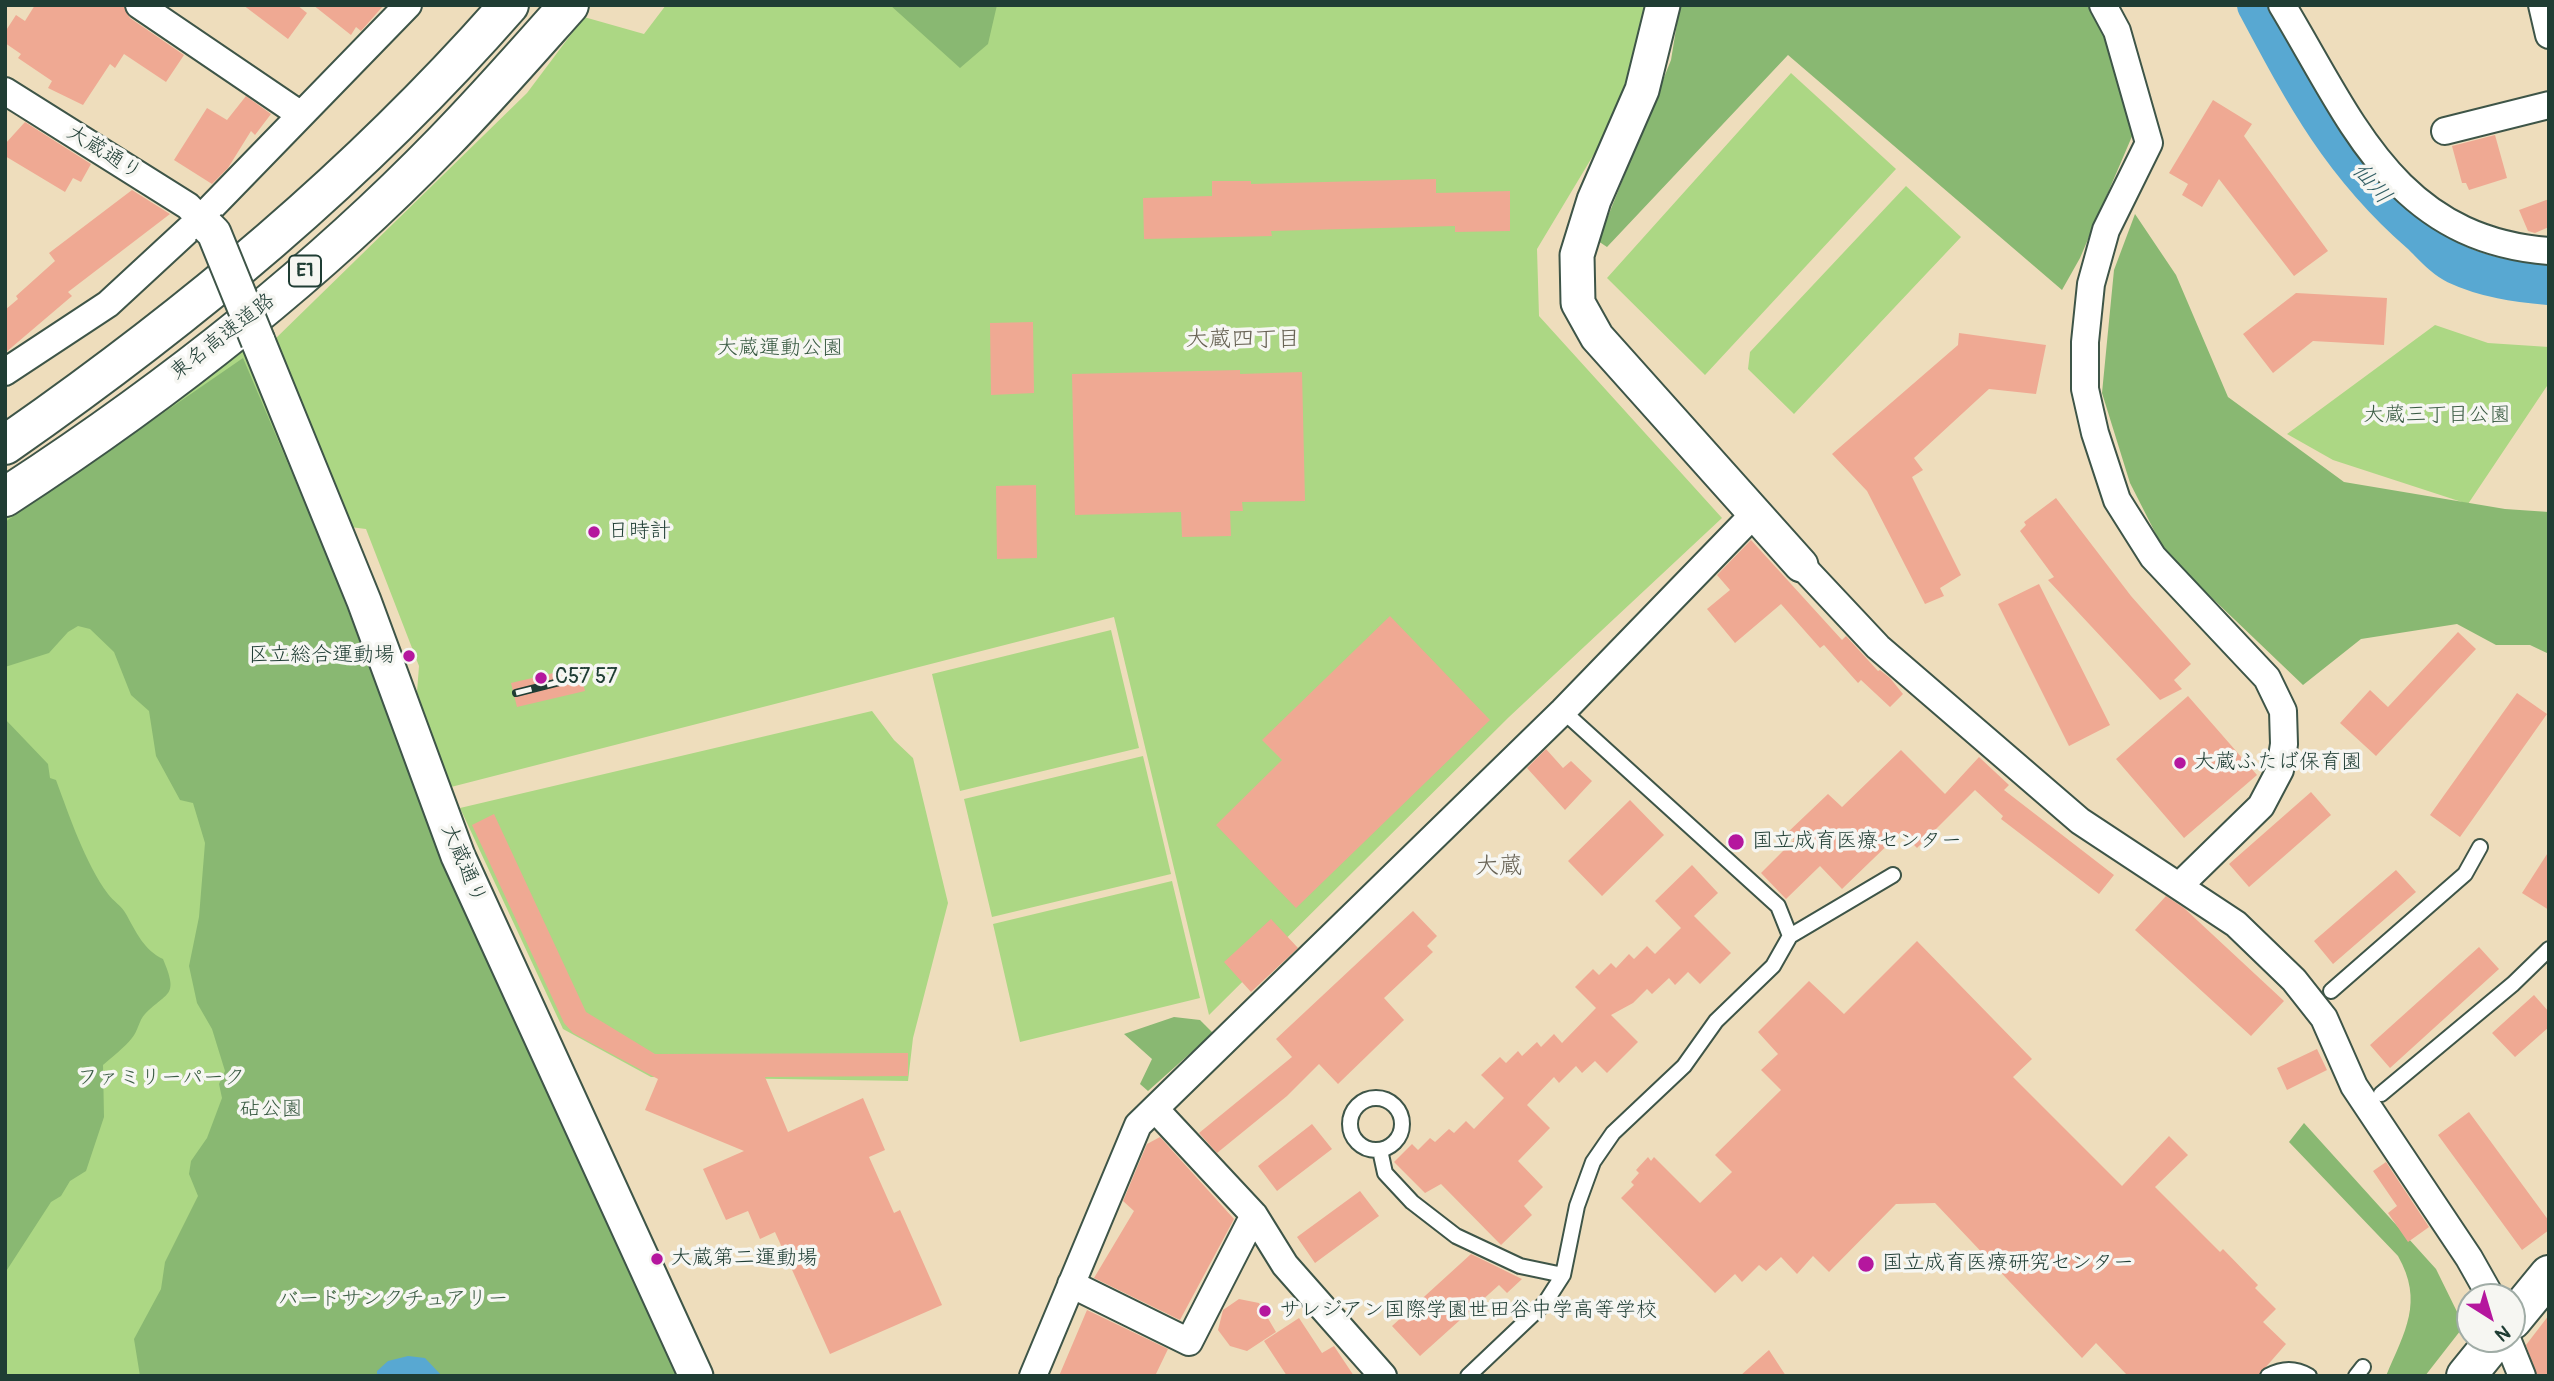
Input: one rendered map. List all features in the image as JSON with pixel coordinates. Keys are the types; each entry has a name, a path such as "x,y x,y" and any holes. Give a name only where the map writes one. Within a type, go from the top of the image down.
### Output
{"main road":[{"name":"東名高速道路","path":"5,445 93,384 261,251 408,115 509,5"},
{"name":"東名高速道路","path":"5,497 116,421 291,284 442,144 569,5"},
{"path":"2526,1303 2549,1275"},
{"path":"2466,1376 2485,1353"}],"street":[{"path":"5,372 108,304 204,223 301,115 408,5"},
{"path":"1663,5 1642,90 1594,200 1577,254 1578,303 1597,337 1856,627 2080,821 2236,924 2302,989 2324,1018 2354,1086 2483,1283"},
{"path":"2103,5 2117,31 2149,143 2106,230 2091,284 2085,342 2085,389 2095,433 2117,500 2153,557 2267,678 2283,712 2284,744 2280,770 2261,806 2180,885"},
{"path":"2282,5 2360,136 2396,183 2425,208 2474,236 2549,251"},
{"path":"2542,5 2549,35"},
{"path":"146,7 301,115"},
{"name":"大蔵通り","path":"5,91 188,206 214,233 364,601 458,856 696,1376"},
{"path":"2445,131 2549,105"},
{"path":"1033,1376 1138,1125 1563,711 1754,514"},
{"path":"1156,1110 1254,1215 1285,1265 1383,1376"},
{"path":"1071,1284 1189,1342 1254,1215"},
{"path":"2513,1353 2522,1376"}],"lane":[{"path":"1563,711 1778,906 1790,936"},
{"path":"2331,991 2465,874 2480,847"},
{"path":"1468,1376 1545,1303 1563,1275 1577,1206 1593,1162 1613,1133 1684,1066 1716,1021 1773,966 1790,936 1893,875"},
{"path":"2381,1094 2513,984 2549,949"},
{"path":"1380,1150 1385,1172 1412,1202 1456,1236 1520,1266 1563,1275"},
{"path":"2269,1376 2285,1369 2300,1371 2309,1376"}],"green space":[{"name":"大蔵運動公園","path":"666,5 1652,5 1647,42 1612,124 1537,249 1539,316 1722,518 1509,717 1209,1015 1114,617 451,787 417,692 419,666 366,529 350,527 273,341 527,93 584,17 644,34"},
{"path":"890,5 997,5 988,44 960,68"},
{"path":"1680,5 2091,5 2110,38 2133,134 2080,258 2062,290 1788,55 1607,247 1598,241 1671,60"},
{"path":"1791,73 1896,169 1705,375 1607,278"},
{"path":"1906,186 1961,237 1794,414 1748,369 1750,352"},
{"path":"2135,214 2176,275 2228,397 2344,482 2505,509 2549,512 2549,654 2530,645 2496,645 2457,624 2361,639 2303,685 2166,554 2130,483 2102,393 2114,270"},
{"name":"大蔵三丁目公園","path":"2435,325 2488,343 2549,347 2549,383 2468,504 2333,460 2287,434"},
{"name":"砧公園","path":"243,350 688,1376 5,1376 5,515"},
{"name":"砧公園","path":"243,358 325,551 456,891 684,1376 140,1376 134,1339 161,1289 165,1262 198,1196 189,1174 191,1161 207,1138 222,1098 219,1084 225,1071 212,1029 197,1003 189,966 199,917 205,843 193,803 180,800 156,756 149,711 131,695 114,652 90,629 78,626 68,632 49,653 5,667 5,522"},
{"path":"1111,630 1139,748 960,791 932,674"},
{"path":"872,711 894,740 913,758 948,903 913,1038 908,1081 651,1077 563,1029 460,808"},
{"path":"5,719 48,764 50,778 56,780 92,868 108,894 124,911 141,940 163,959 170,987 165,997 143,1016 129,1042 103,1065 104,1117 86,1171 70,1181 61,1196 51,1202 5,1273"},
{"path":"1143,756 1171,874 992,917 964,799"},
{"path":"1172,881 1200,998 1020,1042 993,924"},
{"path":"1174,1017 1200,1020 1213,1033 1148,1091 1140,1084 1152,1059 1124,1034"},
{"path":"2304,1123 2436,1269 2456,1310 2456,1336 2425,1376 2386,1376 2400,1345 2411,1302 2406,1273 2398,1256 2289,1142"}],"water":[{"path":"408,1356 425,1358 442,1376 377,1376 377,1371 388,1361"}],"building":[{"path":"35,5 123,5 130,18 184,55 166,82 124,54 115,68 110,64 83,105 48,88 52,81 18,58 21,54 5,43 5,32 16,15 25,21"},
{"path":"243,5 297,5 307,13 288,39"},
{"path":"313,5 384,5 361,31 356,27 351,35"},
{"path":"246,96 271,114 255,135 251,131 228,168 212,184 174,160 207,108 227,120"},
{"path":"2213,100 2252,124 2244,136 2328,251 2294,276 2219,179 2202,207 2182,195 2188,184 2169,173"},
{"path":"25,122 91,164 81,182 73,178 65,192 5,156 5,144"},
{"path":"2495,135 2507,178 2469,190 2466,183 2462,183 2452,146"},
{"path":"1436,179 1436,193 1510,191 1510,231 1455,232 1455,226 1271,231 1272,236 1144,239 1143,198 1212,196 1212,181 1251,181 1251,184"},
{"path":"132,190 170,214 68,292 72,296 5,353 5,310 18,299 16,296 55,261 49,253"},
{"path":"2549,199 2549,227 2535,233 2528,231 2519,210"},
{"path":"2296,293 2387,298 2384,345 2313,341 2273,373 2243,334"},
{"path":"1033,322 1034,393 991,395 990,323"},
{"path":"1959,333 2046,345 2036,394 1989,389 1914,458 1923,470 1912,477 1961,575 1940,588 1944,596 1925,604 1867,491 1832,454 1958,345"},
{"path":"1240,370 1240,374 1302,372 1305,501 1242,502 1243,511 1230,511 1231,536 1182,537 1181,512 1075,515 1072,374"},
{"path":"1036,485 1037,558 997,559 996,486"},
{"path":"2056,498 2131,596 2191,664 2174,680 2182,689 2160,700 2048,580 2054,577 2020,531 2026,525 2024,522"},
{"path":"1751,540 1842,640 1846,636 1878,671 1890,678 1903,694 1890,707 1861,680 1858,683 1824,645 1820,648 1781,604 1735,643 1707,609 1730,590 1717,575"},
{"path":"2039,584 2110,725 2069,746 1998,604"},
{"path":"1390,616 1490,720 1296,908 1216,825 1282,760 1262,740"},
{"path":"2458,632 2476,649 2376,756 2340,723 2370,690 2388,707"},
{"path":"579,667 585,691 517,707 511,683"},
{"path":"2517,693 2547,714 2460,837 2430,815"},
{"path":"2188,696 2257,775 2184,838 2116,759"},
{"path":"1546,749 1563,768 1571,761 1592,781 1565,810 1527,768"},
{"path":"1901,750 1945,794 1979,757 2009,785 2004,790 2114,875 2099,894 2001,819 2003,816 1975,790 1917,848 1901,832 1842,889 1820,866 1786,899 1761,873 1794,840 1787,833 1828,794 1842,807"},
{"path":"2311,792 2331,815 2249,887 2229,864"},
{"path":"1630,800 1664,835 1602,896 1568,861"},
{"path":"494,814 586,1012 655,1054 908,1053 908,1076 765,1077 788,1132 863,1098 885,1150 869,1157 894,1213 900,1210 942,1305 830,1354 775,1232 760,1239 748,1211 726,1220 703,1169 744,1151 645,1110 658,1079 573,1033 564,1023 472,825"},
{"path":"2549,851 2549,910 2522,893"},
{"path":"1692,865 1718,893 1694,916 1731,953 1700,984 1688,972 1675,985 1669,978 1652,994 1647,989 1633,1003 1611,1015 1638,1042 1607,1073 1595,1061 1582,1073 1576,1066 1559,1083 1554,1077 1527,1105 1550,1128 1518,1161 1543,1187 1524,1206 1532,1215 1501,1245 1441,1184 1425,1193 1394,1162 1412,1144 1418,1150 1430,1138 1435,1142 1449,1129 1454,1133 1466,1121 1474,1129 1504,1098 1481,1075 1500,1057 1506,1063 1518,1051 1522,1056 1537,1042 1541,1047 1554,1034 1562,1043 1596,1008 1575,987 1593,969 1599,975 1611,963 1616,968 1629,954 1634,959 1647,946 1655,954 1681,928 1655,901"},
{"path":"2396,870 2416,892 2333,964 2314,941"},
{"path":"2166,896 2184,908 2284,1001 2251,1036 2135,930"},
{"path":"1413,911 1437,936 1427,946 1433,952 1384,998 1404,1020 1338,1084 1319,1064 1287,1096 1217,1153 1199,1133 1292,1057 1276,1039"},
{"path":"1271,919 1298,948 1251,992 1224,962"},
{"path":"1917,941 2032,1059 2013,1077 2122,1186 2169,1136 2188,1155 2155,1187 2220,1252 2223,1249 2258,1285 2255,1288 2276,1309 2263,1322 2286,1344 2258,1376 2128,1376 2096,1343 2082,1358 1935,1203 1896,1204 1829,1272 1813,1256 1797,1274 1781,1257 1766,1271 1759,1265 1742,1282 1735,1274 1715,1293 1621,1198 1634,1185 1631,1182 1639,1173 1636,1170 1648,1157 1651,1161 1654,1157 1700,1203 1732,1172 1715,1155 1781,1090 1761,1070 1778,1054 1758,1032 1809,981 1844,1014"},
{"path":"2479,947 2499,969 2390,1068 2370,1045"},
{"path":"2534,995 2549,1012 2549,1027 2515,1057 2492,1033"},
{"path":"2317,1049 2327,1070 2287,1090 2277,1068"},
{"path":"2469,1112 2549,1221 2549,1230 2522,1250 2438,1135"},
{"path":"1312,1124 1332,1149 1277,1191 1258,1166"},
{"path":"1160,1137 1234,1219 1180,1320 1094,1278 1134,1211 1123,1201 1147,1144"},
{"path":"2386,1162 2429,1227 2408,1242 2388,1213 2397,1206 2373,1171"},
{"path":"1360,1191 1379,1216 1315,1263 1297,1237"},
{"path":"1471,1254 1522,1279 1507,1293 1499,1285 1420,1356 1392,1326"},
{"path":"1239,1299 1259,1303 1276,1332 1247,1351 1230,1346 1218,1330 1223,1310"},
{"path":"1087,1310 1168,1349 1155,1376 1059,1376"},
{"path":"2549,1315 2549,1376 2537,1376 2526,1345"},
{"path":"1299,1318 1322,1353 1334,1346 1354,1376 1287,1376 1264,1341"},
{"path":"1769,1350 1786,1376 1740,1376"}],"waterway":[{"name":"仙川","path":"2257,5 2309,99 2347,155 2368,181 2442,254 2456,264 2479,273 2501,279 2549,285"}],"railway":[{"path":"516,693 579,677"}],"place":[{"name":"日時計","path":"594,532"},
{"name":"区立総合運動場","path":"409,656"},
{"name":"C57 57","path":"541,678"},
{"name":"大蔵ふたば保育園","path":"2180,763"},
{"name":"国立成育医療センター","path":"1736,842"},
{"name":"大蔵第二運動場","path":"657,1259"},
{"name":"国立成育医療研究センター","path":"1866,1264"},
{"name":"サレジアン国際学園世田谷中学高等学校","path":"1265,1311"}],"district":[{"name":"大蔵四丁目","path":"1243,340"},
{"name":"大蔵","path":"1499,867"}],"park label":[{"name":"ファミリーパーク","path":"161,1079"},
{"name":"バードサンクチュアリー","path":"393,1300"}]}
